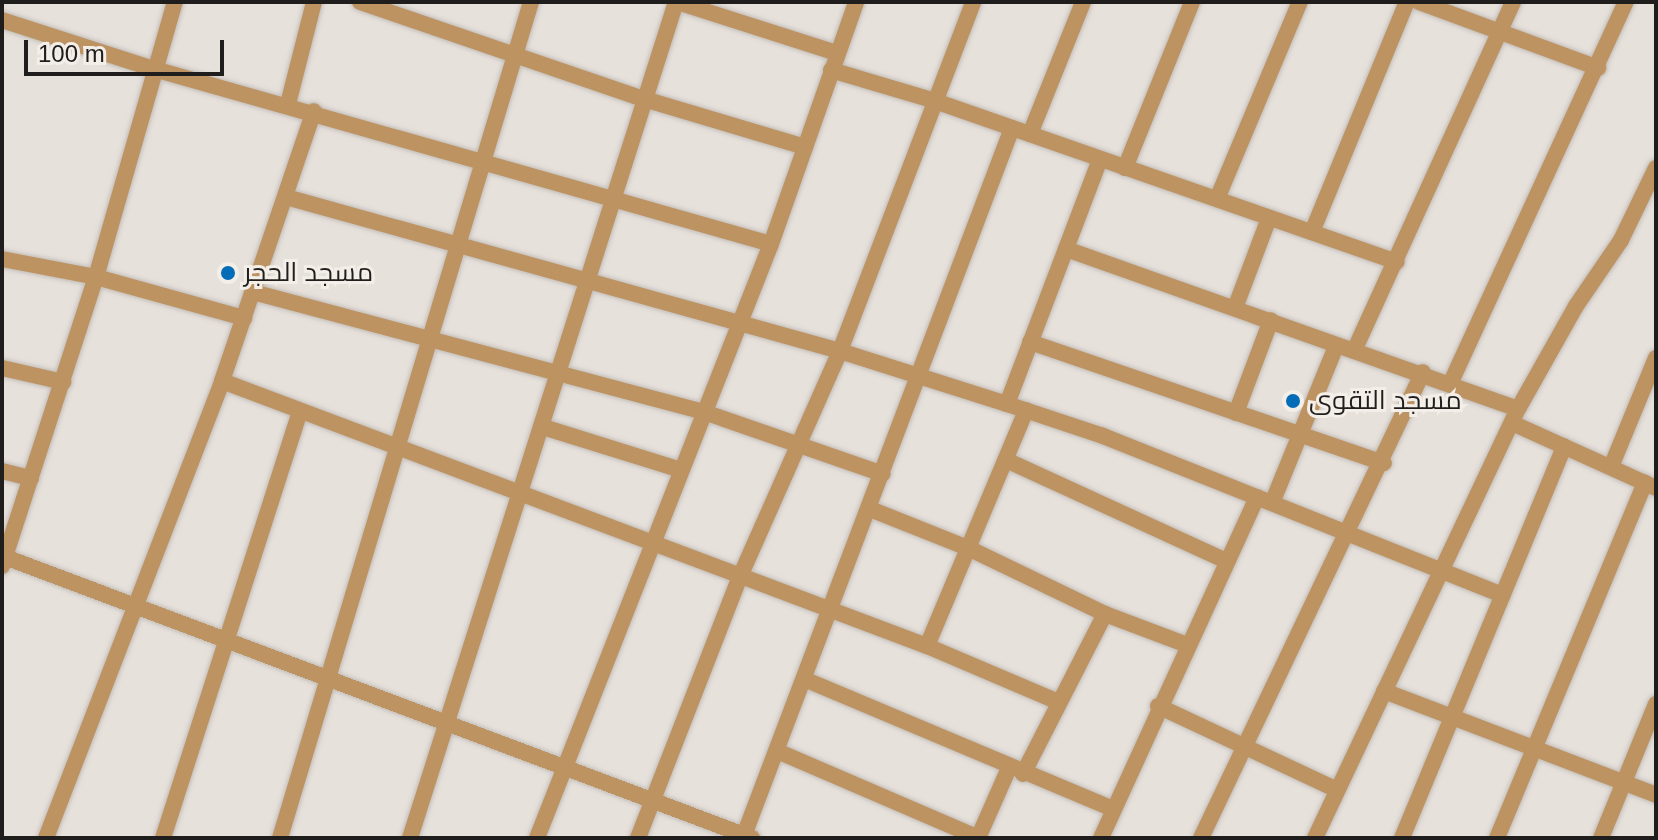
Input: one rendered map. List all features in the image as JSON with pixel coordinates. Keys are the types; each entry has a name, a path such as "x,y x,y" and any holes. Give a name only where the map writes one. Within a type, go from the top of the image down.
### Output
{"street":[{"path":"175,2 96,277 4,562 326,676 652,798 746,837 1012,128"},
{"path":"288,104 314,2"},
{"path":"360,2 515,57 805,147"},
{"path":"280,838 326,676 531,2"},
{"path":"410,838 676,2 837,53"},
{"path":"638,838 739,579 840,351 932,100 973,2"},
{"path":"1030,134 1083,2"},
{"path":"1125,168 1192,2"},
{"path":"1217,199 1300,2"},
{"path":"1312,232 1407,2"},
{"path":"1419,2 1598,68"},
{"path":"1354,351 1513,2"},
{"path":"1451,382 1626,2"},
{"path":"537,838 771,244 851,7"},
{"path":"2,20 154,69 314,111 771,244"},
{"path":"831,70 932,100 1397,262"},
{"path":"46,838 222,381 314,111"},
{"path":"1007,404 1100,159"},
{"path":"1315,838 1515,416 1576,306 1621,240 1656,168"},
{"path":"286,197 457,248 587,280 840,351 1026,410 1265,500 1503,595"},
{"path":"1235,308 1269,218"},
{"path":"1066,249 1271,320 1336,346 1451,382 1564,446 1651,485 1532,747 1497,838"},
{"path":"2,259 96,277 244,318"},
{"path":"253,292 427,342 558,372 704,412 883,474"},
{"path":"1236,413 1271,320"},
{"path":"1030,342 1384,463"},
{"path":"1101,838 1158,706 1227,561 1300,435 1336,346"},
{"path":"1611,467 1656,358"},
{"path":"2,368 63,382"},
{"path":"1201,838 1384,463 1423,372"},
{"path":"222,381 650,546 927,646 1058,702"},
{"path":"927,646 1026,410"},
{"path":"163,838 300,412"},
{"path":"543,427 681,470"},
{"path":"1402,838 1564,446"},
{"path":"1006,460 1227,561"},
{"path":"2,471 31,478"},
{"path":"870,509 968,548 1105,614 1187,645"},
{"path":"777,751 978,838 1058,702 1105,614"},
{"path":"804,679 1016,771 1113,809"},
{"path":"1384,691 1656,795"},
{"path":"1601,838 1656,704"},
{"path":"1158,706 1337,790"}],"place":[{"name":"مسجد الحجر","path":"228,273"},
{"name":"مسجد التقوى","path":"1293,401"}]}
